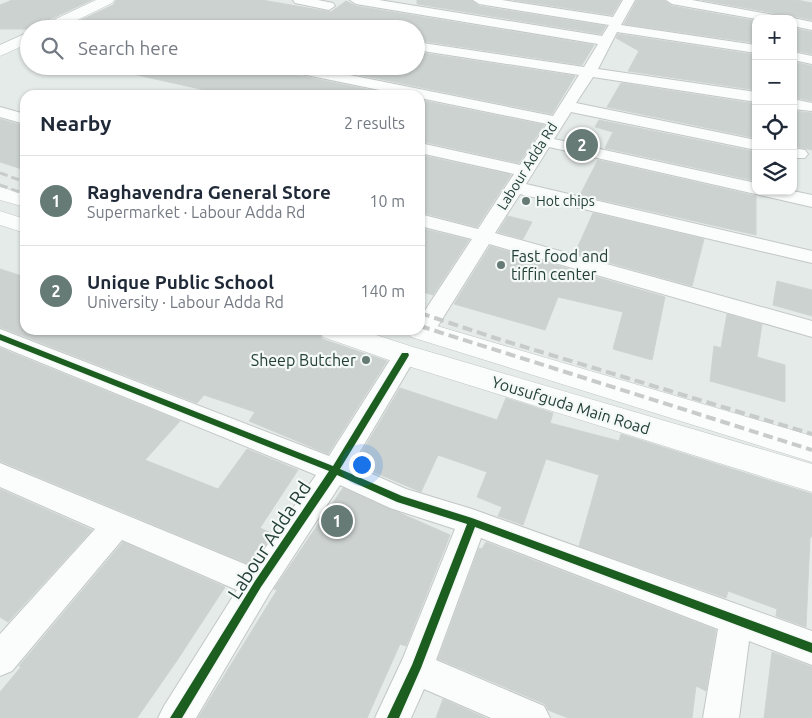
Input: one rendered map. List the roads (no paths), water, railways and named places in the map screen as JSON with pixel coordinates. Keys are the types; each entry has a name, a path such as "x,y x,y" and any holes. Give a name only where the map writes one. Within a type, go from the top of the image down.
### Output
{"main road":[{"path":"65,20 107,0"},
{"path":"0,51 20,41"},
{"path":"0,193 20,199"},
{"path":"0,218 20,224"},
{"name":"Yousufguda Main Road","path":"425,331 812,448"},
{"name":"Yousufguda Main Road","path":"347,335 405,355 812,478"}],"street":[{"path":"299,0 329,6"},
{"path":"356,0 752,48"},
{"path":"479,0 612,30"},
{"name":"Labour Adda Rd","path":"425,325 588,73 629,0"},
{"path":"672,0 753,15"},
{"path":"797,23 812,26"},
{"path":"425,47 752,96"},
{"path":"797,57 812,60"},
{"path":"334,75 422,90"},
{"path":"425,91 752,144"},
{"path":"797,105 811,107"},
{"path":"0,112 20,118"},
{"path":"543,141 752,188"},
{"path":"425,150 519,179 812,256"},
{"path":"785,195 812,201"},
{"path":"425,221 483,236 812,330"},
{"path":"0,337 335,470 400,499 472,522 812,648"},
{"name":"Labour Adda Rd","path":"176,718 258,584 335,470 405,355"},
{"path":"0,475 258,584"},
{"path":"393,718 416,668 472,522"},
{"path":"3,650 117,524"},
{"path":"721,718 736,620"},
{"path":"416,668 532,718"}],"railway":[{"path":"0,173 20,180"},
{"path":"0,185 20,192"},
{"path":"425,315 495,338 812,434"},
{"path":"425,328 812,450"}],"place":[{"name":"Unique Public School","path":"582,145"},
{"name":"Hot chips","path":"526,201"},
{"name":"Fast food and tiffin center","path":"501,265"},
{"name":"Sheep Butcher","path":"366,360"},
{"name":"Raghavendra General Store","path":"337,521"}]}
